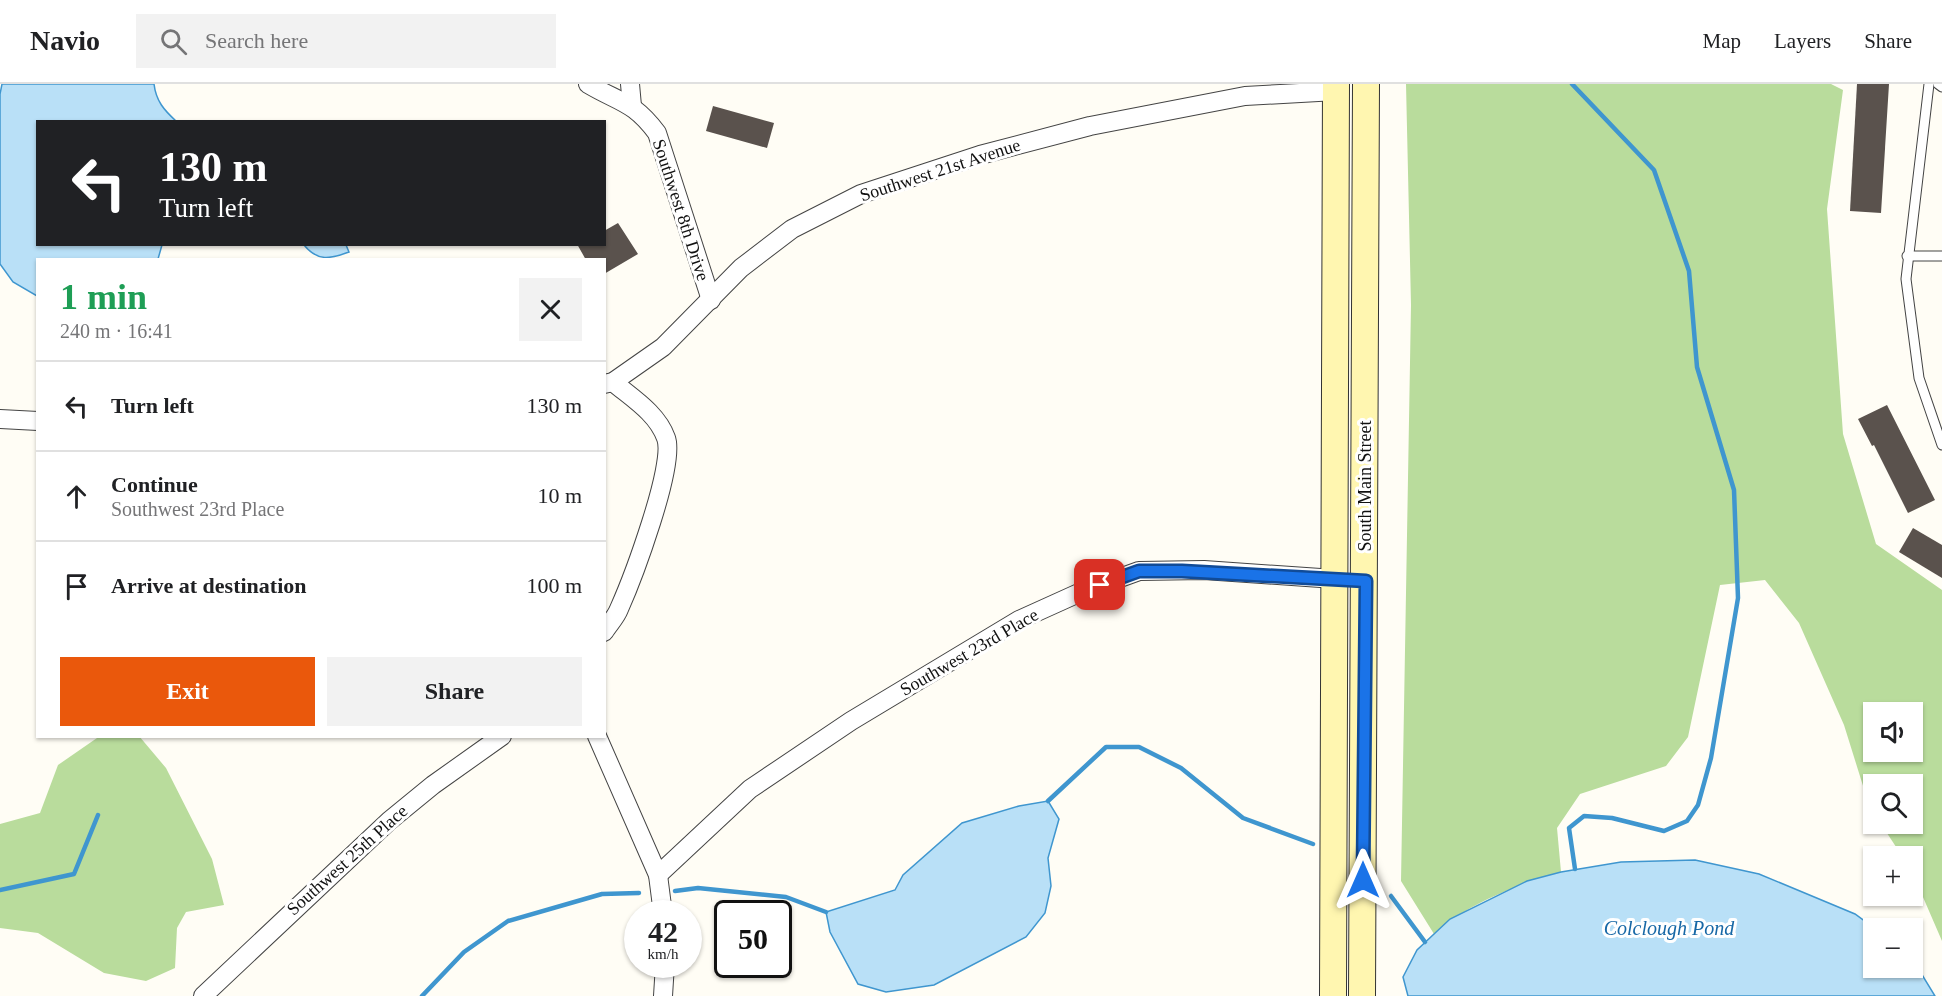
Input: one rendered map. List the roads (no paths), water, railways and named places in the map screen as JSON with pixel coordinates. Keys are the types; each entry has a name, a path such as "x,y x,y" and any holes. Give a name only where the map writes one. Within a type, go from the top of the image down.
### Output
{"main road":[{"path":"1336,88 1366,89"},
{"name":"South Main Street","path":"1333,996 1336,88"},
{"name":"South Main Street","path":"1362,996 1366,581 1366,89"},
{"path":"1335,579 1366,581"}],"street":[{"name":"Southwest 8th Drive","path":"588,84 641,112 657,133 711,300"},
{"path":"630,84 632,106"},
{"name":"Southwest 21st Avenue","path":"609,383 663,347 741,268 792,229 861,194 980,155 1090,126 1245,96 1336,88"},
{"path":"606,629 619,611 652,516 666,463 667,439 652,415 609,383"},
{"path":"0,419 36,422"},
{"name":"Southwest 23rd Place","path":"658,876 750,789 851,721 1019,620 1081,592 1139,571 1204,570 1335,579"},
{"name":"Southwest 25th Place","path":"202,996 388,821 433,785 499,738"},
{"path":"598,738 658,876 661,900"},
{"path":"663,996 664,978"}],"lane":[{"path":"1929,84 1906,279 1918,378 1942,445"},
{"path":"1938,84 1942,87"},
{"path":"1908,256 1942,256"}],"water":[{"path":"2,84 154,84 161,105 175,120 36,120 36,246 162,246 158,258 36,258 36,295 13,282 0,264 0,94"},
{"path":"305,246 346,246 349,252 325,258"},
{"path":"1048,801 1059,819 1048,858 1051,886 1045,913 1026,937 934,985 886,992 858,984 830,932 826,912 895,890 903,875 962,823 1019,806"},
{"name":"Colclough Pond","path":"1695,860 1759,874 1855,914 1863,920 1863,978 1923,976 1935,996 1408,996 1403,977 1417,950 1450,919 1527,881 1561,872 1621,862"}],"waterway":[{"path":"1572,84 1654,170 1689,271 1697,367 1734,490 1738,598 1711,758 1698,805 1687,821 1664,831 1612,818 1584,816 1569,828 1575,869"},
{"path":"1048,801 1106,747 1139,747 1181,768 1243,818 1313,844"},
{"path":"0,890 74,874 98,815"},
{"path":"675,891 698,888 786,897 826,912"},
{"path":"422,996 464,952 508,921 602,894 639,893"},
{"path":"1391,896 1425,942"}]}
